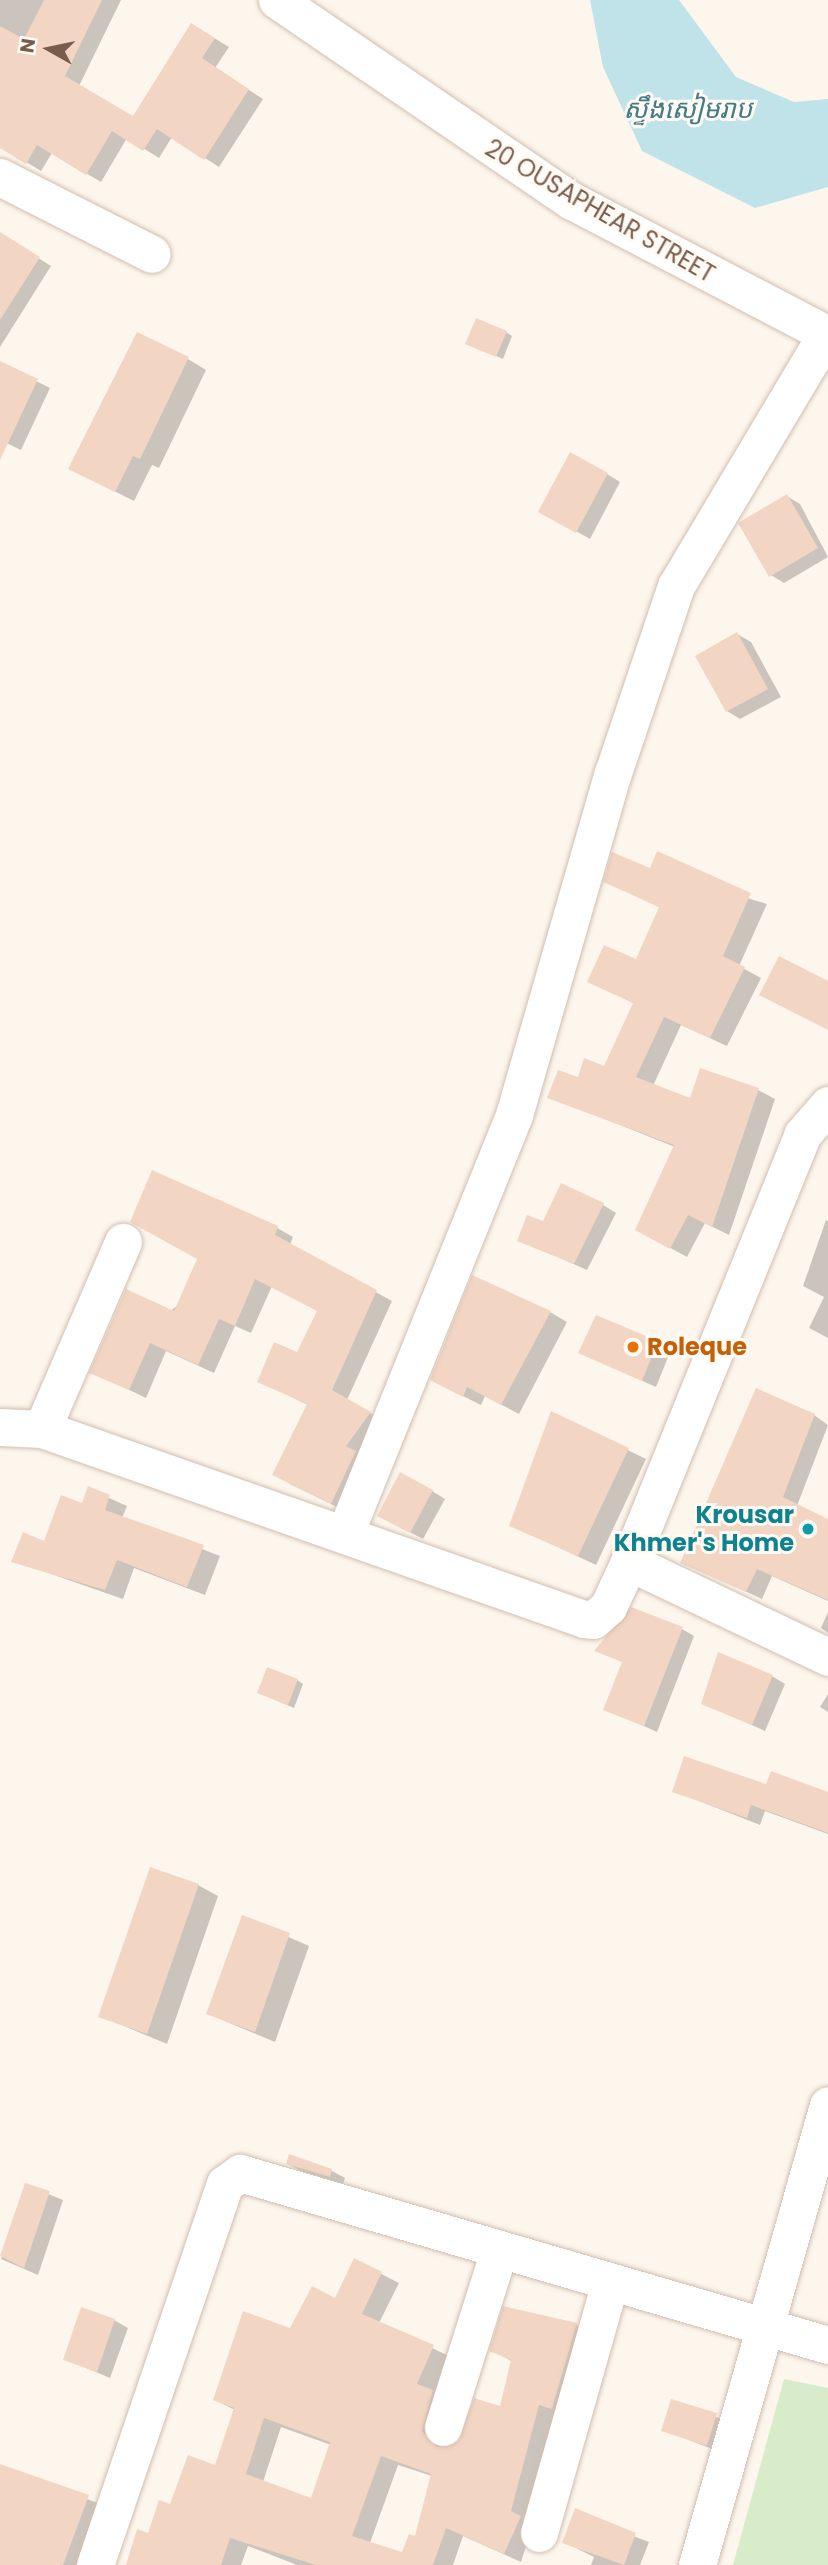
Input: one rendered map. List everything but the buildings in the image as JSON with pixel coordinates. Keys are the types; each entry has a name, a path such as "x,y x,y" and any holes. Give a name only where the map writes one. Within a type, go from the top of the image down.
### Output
{"street":[{"name":"20 OUSAPHEAR STREET","path":"277,0 561,195 827,334"},
{"path":"0,177 152,254"},
{"path":"346,1531 514,1115 612,773 676,586 827,334"},
{"path":"0,1427 42,1429 346,1531 584,1619 593,1620 608,1607 629,1562 802,1135 828,1105"},
{"path":"42,1429 123,1242"},
{"path":"629,1562 828,1657"},
{"path":"697,2565 828,2105"},
{"path":"95,2565 230,2177 240,2173 764,2328 828,2344"},
{"path":"443,2427 499,2250"},
{"path":"539,2533 610,2282"}],"green space":[{"path":"784,2379 828,2388 828,2565 733,2565"}],"water":[{"name":"ស្ទឹងសៀមរាប","path":"590,0 679,0 736,77 794,102 828,99 828,187 755,208 642,151 603,67"}],"place":[{"name":"Roleque","path":"633,1347"},
{"name":"Krousar Khmer's Home","path":"808,1529"}]}
